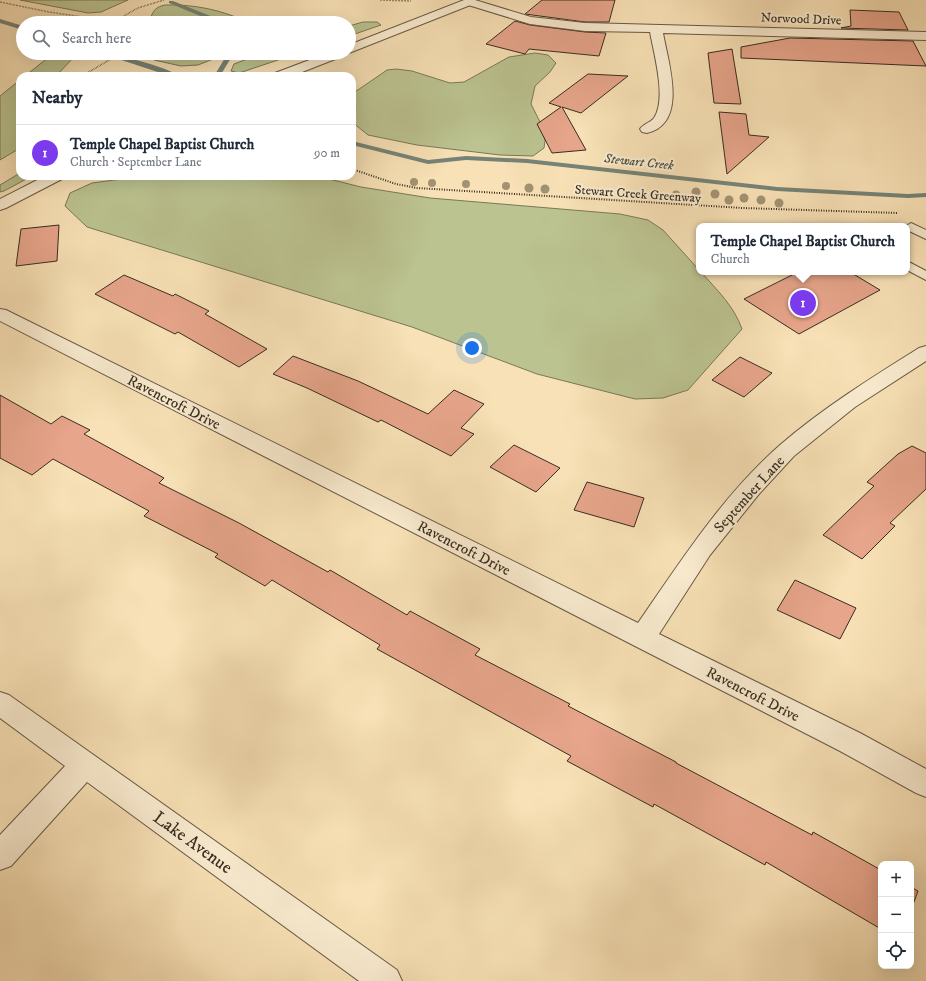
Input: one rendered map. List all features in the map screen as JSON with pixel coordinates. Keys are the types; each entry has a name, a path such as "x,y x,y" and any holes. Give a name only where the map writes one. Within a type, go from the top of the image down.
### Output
{"street":[{"name":"Norwood Drive","path":"466,1 519,18 556,24 656,29 926,36"},
{"path":"356,46 466,1"},
{"path":"647,129 660,120 666,101 664,76 656,29"},
{"path":"291,72 321,60"},
{"path":"0,205 49,180"},
{"name":"Ravencroft Drive","path":"0,314 850,742 926,784"},
{"name":"September Lane","path":"642,638 702,549 751,488 788,451 848,402 926,352"},
{"name":"Lake Avenue","path":"0,703 386,981"},
{"path":"0,856 85,764"}],"lane":[{"path":"911,227 926,235"},
{"path":"910,267 926,276"}],"path":[{"path":"122,16 141,6 164,0"},
{"path":"380,0 411,1"},
{"path":"0,2 49,12 78,16"},
{"path":"89,72 109,60"},
{"name":"Stewart Creek Greenway","path":"356,170 396,184 417,188 743,208 900,213"}],"green space":[{"path":"20,0 128,0 101,12 88,13"},
{"path":"165,5 176,5 197,7 219,11 232,16 151,16 159,7"},
{"path":"363,22 377,22 381,25 356,34 356,24"},
{"path":"535,53 548,55 556,63 550,72 535,86 531,104 546,134 544,148 533,156 500,155 417,145 368,135 356,125 356,91 387,70 396,69 412,71 450,83 464,82 509,57"},
{"path":"45,60 71,60 60,72 30,72"},
{"path":"154,60 210,60 198,65 181,66"},
{"path":"245,60 278,60 242,72 231,71 234,64"},
{"path":"16,83 16,150 0,160 0,96"},
{"path":"16,175 16,180 25,180 0,192 0,185"},
{"path":"114,180 333,180 361,187 430,198 620,214 648,220 663,230 696,267 696,275 704,275 719,292 730,306 742,329 688,390 663,398 635,399 537,374 412,327 87,227 65,206 70,193 92,183"}],"building":[{"path":"542,0 615,0 609,22 585,22 525,14"},
{"path":"850,10 899,12 908,30 841,28 851,26"},
{"path":"515,21 530,25 585,32 606,33 599,56 529,49 525,54 486,44"},
{"path":"790,38 913,41 926,66 741,58 741,47"},
{"path":"732,49 741,104 714,103 708,53"},
{"path":"588,74 628,76 581,113 562,107 586,150 552,153 537,124 561,107 549,103"},
{"path":"719,112 746,114 749,135 769,137 727,174"},
{"path":"59,225 57,261 16,266 21,229"},
{"path":"124,275 173,296 175,294 209,311 205,314 267,349 239,367 178,332 175,334 95,294"},
{"path":"792,275 855,275 880,290 799,334 744,299"},
{"path":"293,356 358,381 428,414 454,390 484,404 461,428 474,434 451,456 381,420 378,422 307,388 273,374"},
{"path":"740,357 772,373 744,397 712,380"},
{"path":"0,395 51,424 62,416 90,430 84,434 164,478 159,483 239,523 328,572 330,570 407,615 410,611 480,649 475,655 570,704 568,706 812,835 813,832 878,868 878,927 766,862 765,865 654,804 653,807 567,761 571,756 377,649 380,645 272,580 265,586 215,557 218,554 144,516 149,511 53,459 32,475 0,458"},
{"path":"514,445 560,468 536,492 490,467"},
{"path":"912,446 926,453 926,489 890,523 895,526 862,559 823,535 874,486 867,482 898,454"},
{"path":"587,482 644,498 634,527 574,510"},
{"path":"795,580 856,608 840,639 777,610"},
{"path":"914,889 918,891 914,902"}],"waterway":[{"path":"171,2 206,16"},
{"name":"Stewart Creek","path":"0,21 16,26"},
{"name":"Stewart Creek","path":"128,60 165,72"},
{"path":"219,72 227,60"},
{"name":"Stewart Creek","path":"356,144 428,162 466,158 527,161 777,189 908,196 926,195"}],"place":[{"name":"Temple Chapel Baptist Church","path":"803,303"}]}
